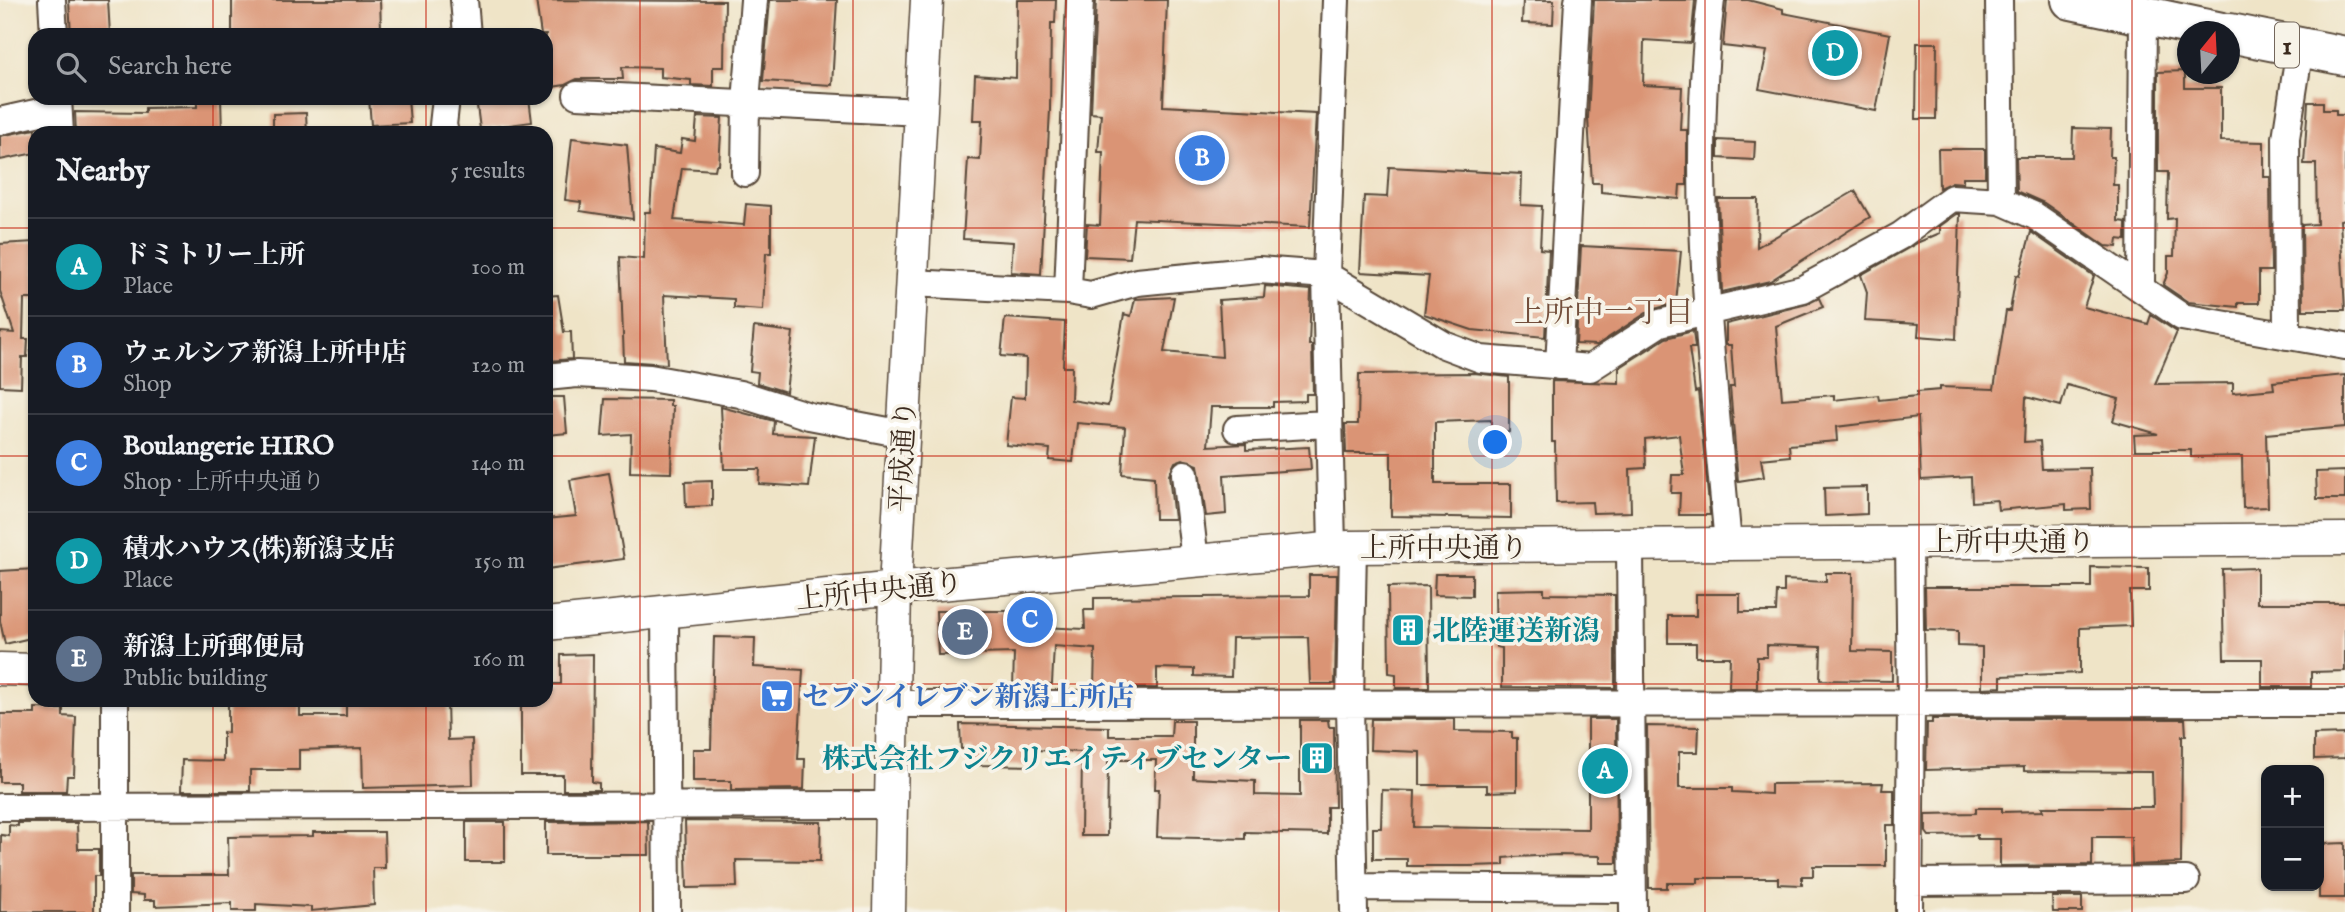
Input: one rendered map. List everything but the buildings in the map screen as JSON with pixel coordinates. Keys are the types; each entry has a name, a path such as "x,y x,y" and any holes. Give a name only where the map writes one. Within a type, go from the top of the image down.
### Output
{"main road":[{"path":"2071,0 2177,22"},
{"name":"1","path":"2240,35 2345,56"}],"street":[{"path":"52,0 54,28"},
{"path":"464,0 466,28"},
{"path":"745,173 746,102 754,0"},
{"name":"平成通り","path":"889,912 895,588 927,0"},
{"path":"1068,290 1080,0"},
{"path":"1336,0 1325,275 1327,424 1342,547 1350,704 1354,900 1619,889"},
{"path":"1559,366 1578,0"},
{"path":"1711,0 1702,78 1707,314 1728,544"},
{"path":"1999,0 2001,201"},
{"path":"2141,286 2143,15"},
{"path":"2287,336 2286,138 2300,47"},
{"path":"576,95 921,112"},
{"path":"443,126 445,105"},
{"path":"0,121 59,113"},
{"path":"911,283 1068,290 1091,295 1137,282 1259,270 1325,275 1444,345 1480,359 1590,368 1660,323 1707,314 1803,289 1900,236 1952,198 2001,201 2035,216 2141,286 2182,317 2345,346"},
{"path":"553,376 577,374 650,378 740,394 809,416 904,434"},
{"path":"1237,429 1327,424"},
{"path":"1185,474 1195,561"},
{"name":"上所中央通り","path":"553,623 895,588 1342,547 2345,539"},
{"path":"1909,542 1912,704 1909,912"},
{"path":"1630,546 1629,706 1633,912"},
{"path":"666,612 667,912"},
{"path":"0,669 28,670"},
{"path":"894,704 1629,706 2345,703"},
{"path":"115,707 116,912"},
{"path":"0,807 891,805"},
{"path":"1909,882 2186,880"}],"place":[{"name":"積水ハウス(株)新潟支店","path":"1835,53"},
{"name":"ウェルシア新潟上所中店","path":"1202,158"},
{"name":"Boulangerie HIRO","path":"1030,620"},
{"name":"北陸運送新潟","path":"1408,630"},
{"name":"新潟上所郵便局","path":"965,632"},
{"name":"セブンイレブン新潟上所店","path":"777,696"},
{"name":"株式会社フジクリエイティブセンター","path":"1317,758"},
{"name":"ドミトリー上所","path":"1605,771"}],"district":[{"name":"上所中一丁目","path":"1604,312"}]}
